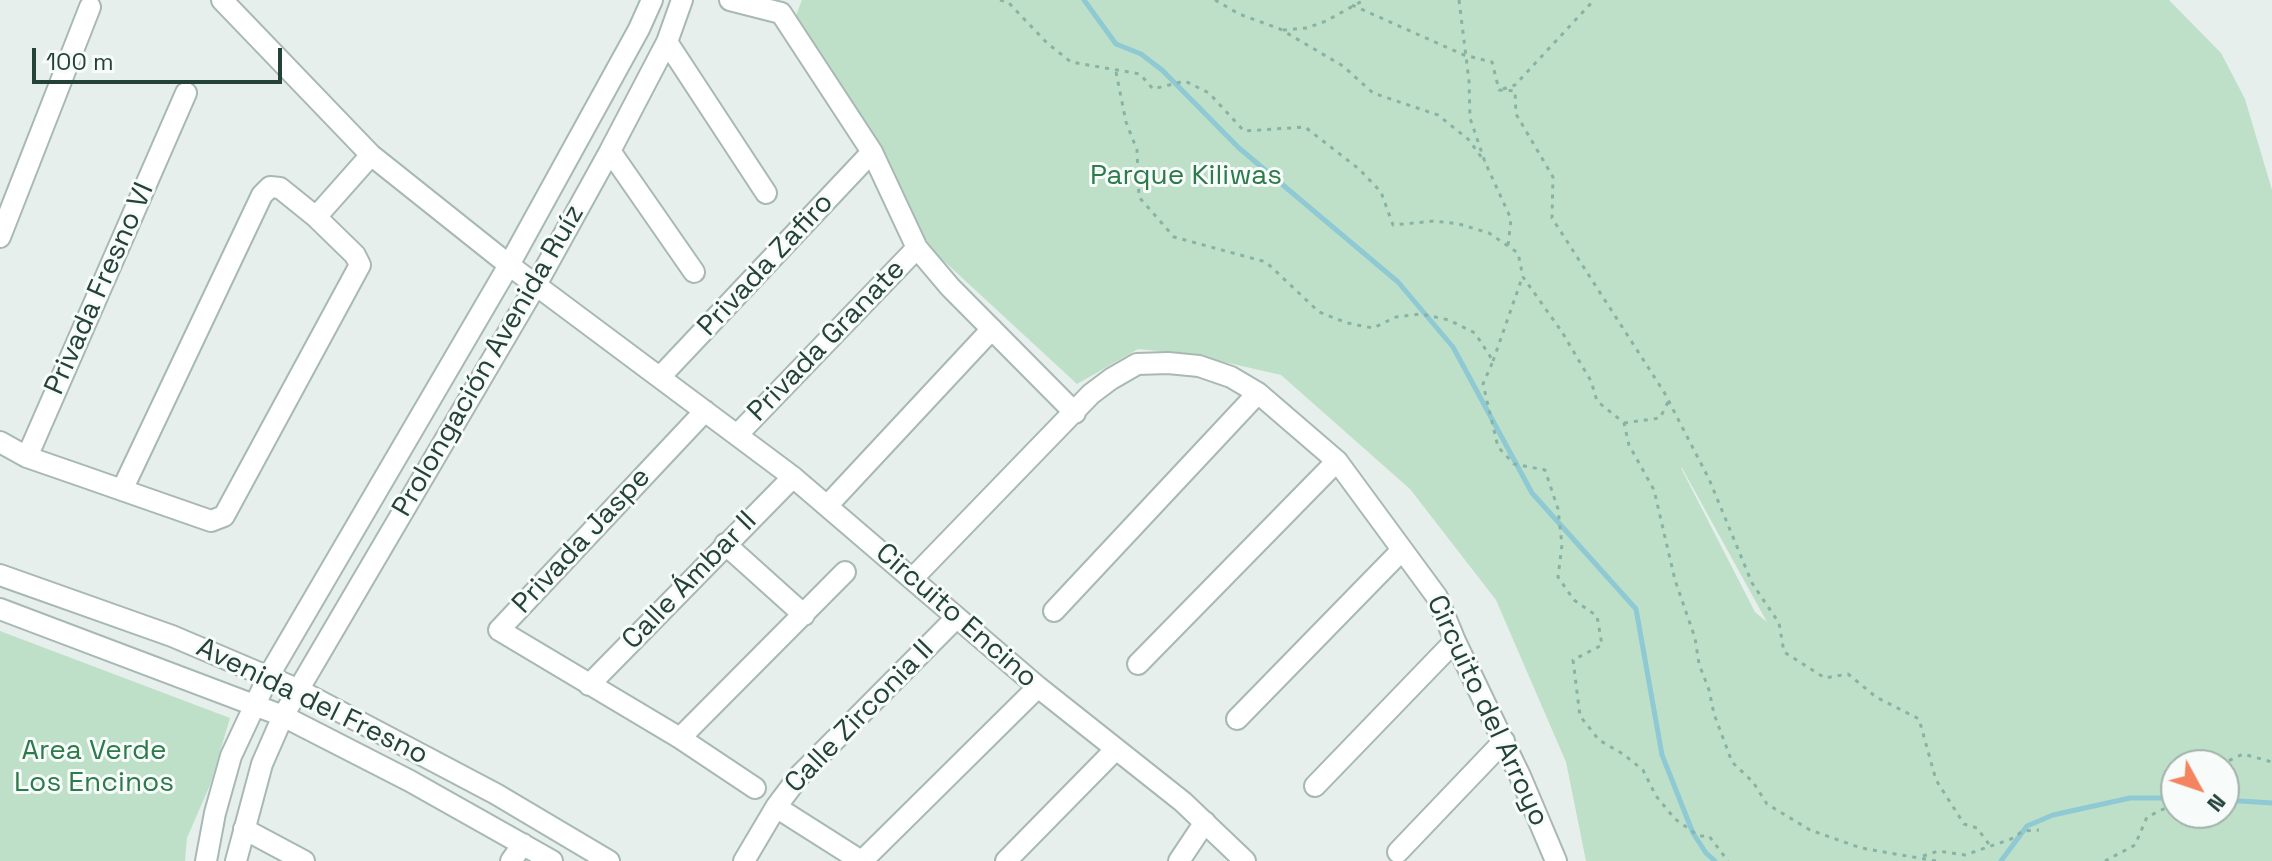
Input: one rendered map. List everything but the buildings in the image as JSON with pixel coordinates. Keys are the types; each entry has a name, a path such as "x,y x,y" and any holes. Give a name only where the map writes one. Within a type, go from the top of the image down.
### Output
{"street":[{"name":"Circuito Encino","path":"222,0 371,155 509,265 793,477 1038,687 1205,822 1245,861"},
{"name":"Prolongación Avenida Ruíz","path":"206,861 231,756 268,677 509,265 652,0"},
{"name":"Prolongación Avenida Ruíz","path":"236,861 262,764 283,716 536,285 667,42 682,0"},
{"path":"730,0 781,13 872,152 917,248 950,287 1075,413"},
{"path":"0,237 90,7"},
{"path":"667,42 766,193"},
{"name":"Privada Fresno VI","path":"27,457 186,93"},
{"path":"610,151 694,272"},
{"name":"Privada Zafiro","path":"660,377 872,152"},
{"path":"316,217 371,155"},
{"path":"0,442 27,457 211,521 224,516 360,265 355,255 316,217 280,188 270,187 262,195 122,490"},
{"name":"Privada Granate","path":"738,434 917,248"},
{"path":"827,506 992,329"},
{"name":"Circuito del Arroyo","path":"912,579 1091,394 1111,379 1137,364 1199,366 1231,377 1258,393 1337,461 1437,597 1504,741 1548,857"},
{"path":"1054,611 1258,393"},
{"name":"Privada Jaspe","path":"589,685 499,630 705,411"},
{"path":"1138,664 1337,461"},
{"name":"Calle Ámbar II","path":"589,685 793,477"},
{"path":"725,544 804,615"},
{"path":"1237,719 1402,550"},
{"path":"680,738 845,572"},
{"name":"Avenida del Fresno","path":"0,575 172,636 297,689 496,794 609,861"},
{"name":"Avenida del Fresno","path":"0,609 283,716 410,781 517,852 552,861"},
{"name":"Calle Zirconia II","path":"744,861 776,807 800,775 956,618"},
{"path":"1315,786 1455,641"},
{"path":"589,685 680,738 755,788"},
{"path":"776,807 861,861 1038,687"},
{"path":"1398,852 1504,741"},
{"path":"1006,861 1116,749"},
{"path":"1179,861 1205,822"},
{"path":"244,829 304,861"}],"path":[{"path":"1000,0 1009,1 1047,43 1071,62 1140,74 1153,89 1185,81 1209,93 1244,131 1305,127 1359,169 1381,192 1393,225 1434,221 1459,224 1489,233 1518,253 1523,277 1562,332 1591,381 1597,401 1624,423 1629,445 1654,490 1675,580 1695,638 1699,664 1732,762 1753,782 1767,804 1810,830 1861,848 1936,861"},
{"path":"1215,0 1239,14 1280,29 1343,66 1373,93 1438,115 1468,139 1485,162"},
{"path":"1280,29 1307,28 1364,0"},
{"path":"1459,0 1469,81 1470,118 1485,162 1511,219 1508,246"},
{"path":"1499,90 1515,85 1594,0"},
{"path":"1352,5 1464,55 1492,62 1499,90"},
{"path":"1116,71 1126,122 1137,150 1139,197 1174,237 1266,262 1319,312 1347,323 1373,328 1396,317 1421,314 1449,320 1475,333 1493,361"},
{"path":"1499,90 1515,91 1516,114 1553,177 1552,218 1669,400 1709,479 1752,583 1779,623 1784,652 1825,678 1848,674 1876,697 1919,719 1936,780 1964,824 1977,828 1991,847"},
{"path":"1523,277 1483,384 1498,447 1514,464 1545,470 1560,524 1562,545 1558,577 1574,600 1597,616 1602,645 1573,660 1580,716 1599,740 1643,770 1656,796 1675,819 1699,836 1709,836 1728,861"},
{"path":"1624,423 1660,418 1669,400"},
{"path":"2240,755 2272,762"},
{"path":"2105,861 2135,845 2147,817 2160,811"},
{"path":"1919,857 1938,851 1965,855 1991,847 2023,831 2039,830"}],"green space":[{"name":"Parque Kiliwas","path":"802,0 2169,0 2221,53 2245,99 2272,190 2272,861 1586,861 1566,762 1496,600 1410,489 1281,375 1189,354 1138,349 1077,384 933,251 793,23","holes":["1682,468 1767,622 1755,612"]},
{"name":"Area Verde Los Encinos","path":"0,631 230,718 210,785 187,838 185,861 0,861"}],"waterway":[{"path":"1084,0 1116,44 1141,54 1162,70 1239,148 1398,282 1453,347 1532,493 1636,609 1662,755 1693,833 1715,861"},
{"path":"2001,861 2027,826 2053,815 2130,798 2160,798"},
{"path":"2240,801 2272,803"}]}
